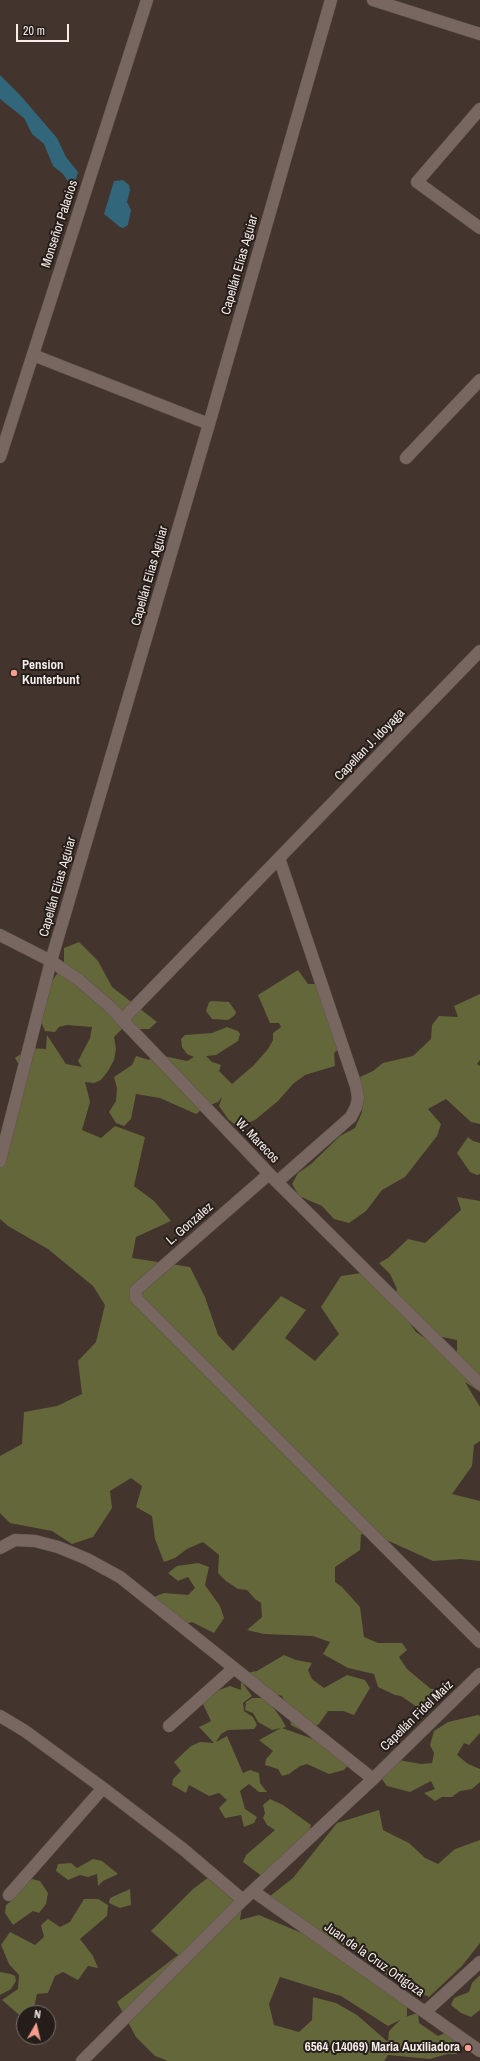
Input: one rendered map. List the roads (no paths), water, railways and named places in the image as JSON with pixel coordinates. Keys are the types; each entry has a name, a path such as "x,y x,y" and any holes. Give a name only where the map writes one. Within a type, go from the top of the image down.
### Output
{"street":[{"name":"Monseñor Palacios","path":"0,457 147,0"},
{"name":"Capellán Elias Aguiar","path":"0,1162 51,961 209,424 331,0"},
{"path":"373,0 480,34"},
{"path":"480,109 417,182 480,228"},
{"path":"33,355 209,424"},
{"path":"406,458 480,380"},
{"name":"Capellan J. Idoyaga","path":"122,1020 480,651"},
{"name":"L. Gonzalez","path":"279,858 353,1079 358,1098 356,1108 351,1117 273,1178 136,1290 136,1298 480,1642"},
{"name":"W. Marecos","path":"0,935 51,961 80,981 122,1020 273,1178 480,1384"},
{"path":"0,1548 15,1540 35,1542 58,1547 87,1558 120,1577 373,1778"},
{"path":"168,1726 234,1668"},
{"name":"Capellán Fidel Maíz","path":"82,2061 253,1891 373,1778 480,1674"},
{"path":"0,1716 25,1731 104,1788 183,1849 244,1900"},
{"path":"9,1895 104,1788"},
{"name":"Juan de la Cruz Ortigoza","path":"253,1891 480,2050"},
{"path":"425,2012 480,1962"}],"water":[{"path":"0,75 20,95 57,138 66,157 78,172 73,189 63,174 53,166 44,144 32,134 24,118 0,99"},
{"path":"123,180 129,185 130,190 127,202 131,210 128,225 123,228 104,214 114,181"}],"place":[{"name":"Pension Kunterbunt","path":"14,673"},
{"name":"6564 (14069) Maria Auxiliadora","path":"468,2048"}]}
